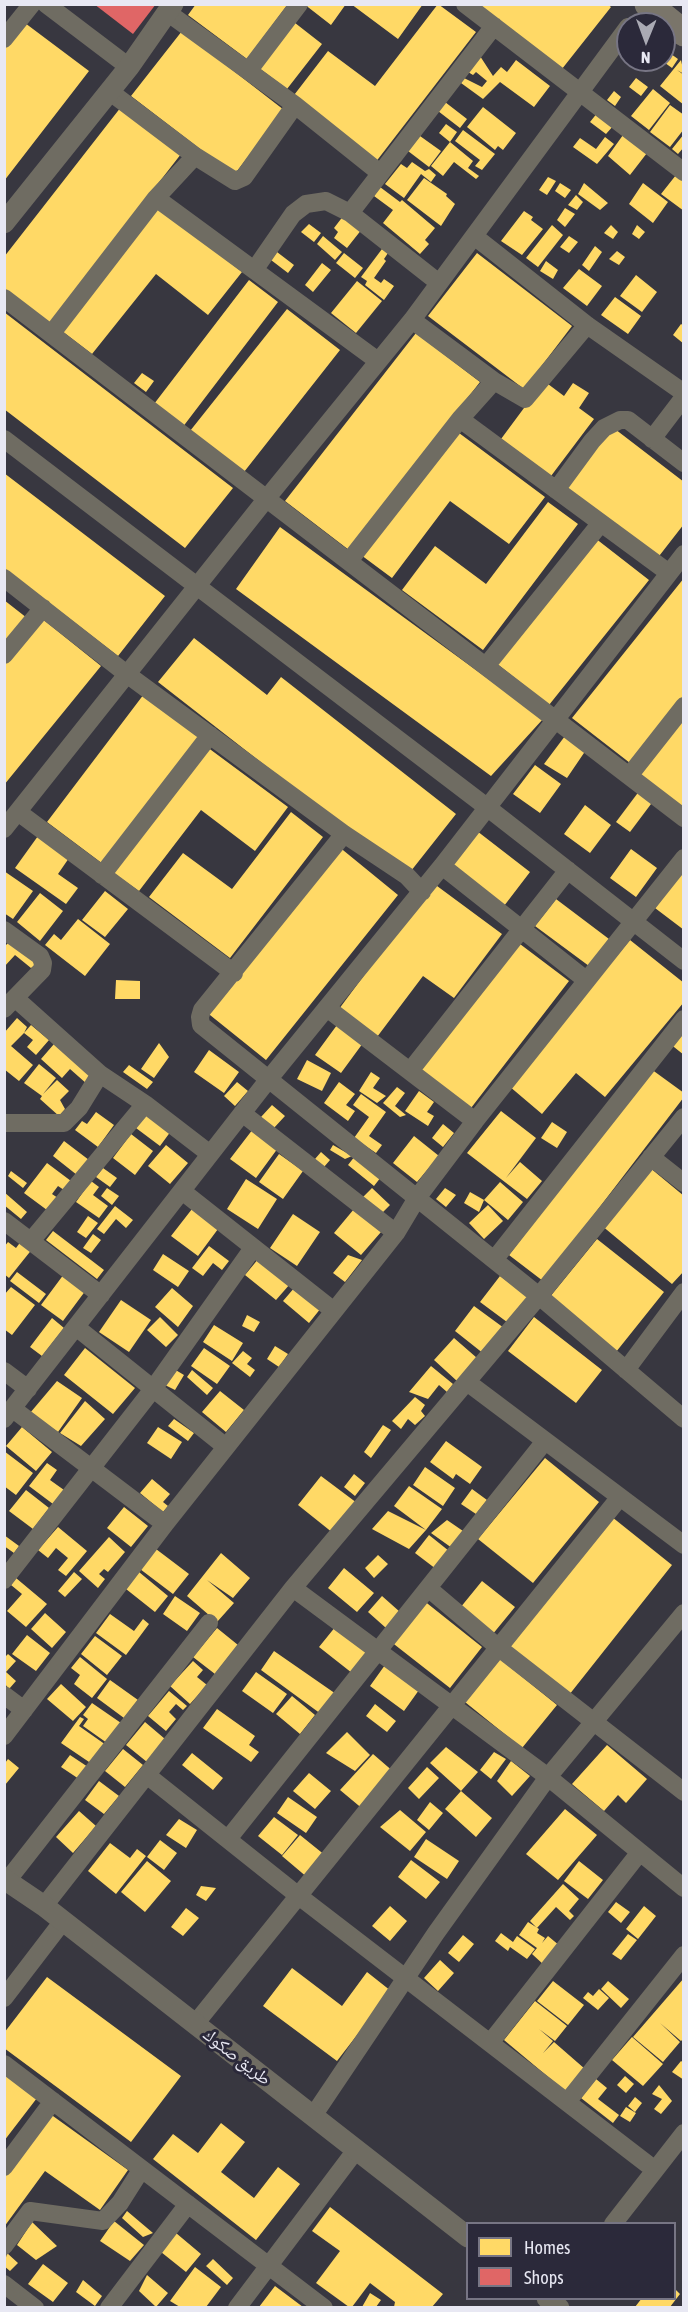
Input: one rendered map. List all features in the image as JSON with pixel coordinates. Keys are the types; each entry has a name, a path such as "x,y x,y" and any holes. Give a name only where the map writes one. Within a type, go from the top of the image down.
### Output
{"main road":[{"path":"646,4 684,33"}],"street":[{"path":"4,39 32,4"},
{"path":"46,4 129,67"},
{"path":"249,70 299,4"},
{"path":"465,4 684,172"},
{"path":"4,223 129,67 170,8 380,173"},
{"path":"350,213 494,26"},
{"path":"4,829 267,498 412,320 616,44"},
{"path":"110,91 195,156 227,178 235,180 244,177 296,105"},
{"path":"52,333 156,198 195,156"},
{"path":"156,198 378,361"},
{"path":"255,269 293,214 306,204 326,201 350,213 439,284"},
{"path":"474,236 587,325 684,395 652,439"},
{"path":"4,298 684,818"},
{"path":"412,320 494,381 525,399 587,325"},
{"path":"349,561 460,419 494,381"},
{"path":"460,419 669,573"},
{"path":"556,490 592,441 612,423 628,420 684,463"},
{"path":"4,439 488,808 684,961"},
{"path":"486,666 600,524"},
{"path":"165,1524 90,1467 9,1414 268,1080 488,808 684,554"},
{"path":"4,578 128,675 344,834 407,876 422,892"},
{"path":"4,655 43,608"},
{"path":"628,776 684,706"},
{"path":"102,875 210,735"},
{"path":"18,812 234,973"},
{"path":"344,834 202,1010 201,1025 539,1296 684,1419"},
{"path":"4,1736 165,1524 396,1233 417,1198 475,1121 684,858"},
{"path":"442,866 522,926 586,980"},
{"path":"410,1071 568,870"},
{"path":"4,930 40,956 43,963 42,970 10,1003 100,1074 145,1104 210,1154"},
{"path":"327,1008 475,1121"},
{"path":"494,1260 684,1018"},
{"path":"4,1123 64,1123 79,1108 100,1074"},
{"path":"31,1241 145,1104"},
{"path":"242,1113 396,1233"},
{"path":"44,1906 293,1588 467,1383 684,1117"},
{"path":"651,1157 684,1184"},
{"path":"182,1191 334,1311"},
{"path":"4,1221 101,1295"},
{"path":"4,1580 153,1389 253,1248"},
{"path":"626,1370 684,1292"},
{"path":"76,1327 226,1447"},
{"path":"4,1371 28,1389"},
{"path":"467,1383 684,1545"},
{"path":"228,1839 545,1441"},
{"path":"195,2025 620,1497"},
{"path":"293,1588 548,1777 684,1888"},
{"path":"428,1588 499,1648 684,1792"},
{"path":"313,2116 408,1979 436,1933 548,1777 684,1613"},
{"path":"6,1880 209,1623"},
{"path":"4,1695 24,1710"},
{"path":"148,1776 300,1897 655,2170"},
{"path":"490,2043 640,1852"},
{"name":"طريق صكوك","path":"6,1880 44,1906 466,2235"},
{"path":"4,1998 63,1921"},
{"path":"567,2102 684,1955"},
{"path":"4,2064 324,2307"},
{"path":"4,2167 53,2101"},
{"path":"614,2222 684,2133"},
{"path":"237,2307 356,2150"},
{"path":"4,2246 30,2211 103,2221 120,2203 141,2170"},
{"path":"109,2307 188,2204"},
{"path":"4,2284 35,2307"}],"building: Homes":[{"path":"196,4 288,4 247,59 188,15"},
{"path":"304,4 346,4 331,25"},
{"path":"351,4 423,4 398,39"},
{"path":"438,4 476,32 375,163 291,99 328,51 375,86"},
{"path":"469,4 607,4 611,7 558,74"},
{"path":"290,19 322,44 287,89 255,65"},
{"path":"21,20 89,71 4,181 4,41"},
{"path":"182,31 284,110 234,175 131,96"},
{"path":"480,56 493,76 501,67 507,72 516,60 550,86 534,107 500,82 483,99 461,83 464,78 482,87 487,81 476,72 473,75 468,72"},
{"path":"681,60 684,74 677,70 684,75 684,105 660,86 671,72 676,72 676,66"},
{"path":"636,78 648,87 641,96 629,87"},
{"path":"653,89 670,103 649,130 631,116"},
{"path":"614,91 621,97 615,106 607,100"},
{"path":"445,102 467,119 460,128 438,111"},
{"path":"670,105 684,115 684,129 670,147 650,132"},
{"path":"121,107 181,154 49,324 4,289 4,257"},
{"path":"483,107 516,133 503,150 498,146 495,150 467,127"},
{"path":"598,112 614,125 606,134 590,122"},
{"path":"446,124 457,132 450,142 439,133"},
{"path":"463,130 495,154 482,170 475,166 480,160 455,141"},
{"path":"684,134 684,147 678,154 672,149"},
{"path":"623,135 647,153 630,175 608,156"},
{"path":"420,136 441,151 429,167 408,151"},
{"path":"605,137 614,144 597,164 573,147 580,138 596,149"},
{"path":"450,142 473,161 468,168 479,176 476,179 454,162 443,176 431,166"},
{"path":"412,162 425,171 429,169 436,175 431,182 421,174 404,198 385,184 401,164 407,168"},
{"path":"676,175 684,181 684,211 661,194"},
{"path":"548,177 556,181 547,195 539,190"},
{"path":"424,178 447,194 446,196 455,204 441,226 407,200"},
{"path":"560,183 571,190 565,198 555,191"},
{"path":"584,183 608,203 600,210 578,194"},
{"path":"643,183 668,202 653,223 629,204"},
{"path":"380,187 400,202 402,200 435,228 425,240 429,244 420,254 383,223 393,210 374,196"},
{"path":"576,195 583,202 577,210 568,205"},
{"path":"155,204 242,272 208,315 156,274 92,354 58,328"},
{"path":"565,208 575,214 565,227 557,220"},
{"path":"524,211 533,217 531,220 543,229 522,255 501,241"},
{"path":"344,215 362,229 347,248 334,238 338,232 334,228"},
{"path":"309,224 321,233 314,242 301,232"},
{"path":"552,225 563,235 538,267 526,258"},
{"path":"611,225 618,232 613,239 604,233"},
{"path":"637,225 645,232 639,239 632,234"},
{"path":"323,236 342,252 335,260 317,244"},
{"path":"569,236 578,242 569,253 560,247"},
{"path":"595,246 602,252 589,271 582,265"},
{"path":"382,249 388,253 384,259 386,261 374,278 381,283 384,279 394,286 384,300 365,285 367,281 361,277"},
{"path":"617,251 625,257 619,265 609,259"},
{"path":"277,252 294,265 288,273 271,260"},
{"path":"344,253 363,268 355,278 336,263"},
{"path":"477,253 572,326 524,389 428,316"},
{"path":"546,261 558,270 553,279 540,271"},
{"path":"322,263 331,270 313,292 305,285"},
{"path":"579,269 602,286 587,306 563,288"},
{"path":"636,275 657,292 642,312 620,296"},
{"path":"249,280 278,302 182,428 154,404"},
{"path":"357,281 382,301 356,333 331,313"},
{"path":"615,297 641,316 628,334 601,315"},
{"path":"287,309 340,350 244,472 190,431"},
{"path":"4,312 233,488 185,548 4,409"},
{"path":"681,324 684,326 684,344 673,335"},
{"path":"416,333 480,382 349,550 285,501"},
{"path":"142,373 154,381 146,392 134,383"},
{"path":"544,381 564,396 573,383 589,393 579,408 594,419 551,476 501,439"},
{"path":"611,426 684,482 684,524 656,560 563,489"},
{"path":"455,430 545,497 509,544 450,501 392,578 361,555"},
{"path":"4,473 165,596 118,656 4,568"},
{"path":"548,502 578,524 483,650 402,590 435,546 486,584"},
{"path":"280,527 543,719 491,776 236,589"},
{"path":"595,538 649,580 549,705 496,663"},
{"path":"684,578 684,695 630,763 572,718"},
{"path":"4,600 27,618 4,646"},
{"path":"40,617 101,666 4,785 4,660"},
{"path":"194,638 267,695 281,677 456,814 407,876 158,682"},
{"path":"144,694 200,736 103,864 47,822"},
{"path":"684,709 684,808 636,771"},
{"path":"565,736 586,750 567,778 544,764"},
{"path":"207,747 288,807 255,851 201,810 139,891 112,872"},
{"path":"535,765 561,784 540,813 513,794"},
{"path":"640,790 654,800 630,832 616,822"},
{"path":"585,805 611,825 590,853 564,834"},
{"path":"291,812 323,837 230,958 149,897 183,853 232,889"},
{"path":"477,831 530,872 504,906 450,865"},
{"path":"38,836 69,858 58,874 78,888 66,904 15,868"},
{"path":"338,846 398,895 266,1060 205,1011"},
{"path":"631,849 657,868 636,897 610,878"},
{"path":"684,870 684,930 655,908"},
{"path":"4,871 33,891 13,919 4,913"},
{"path":"433,883 502,934 454,998 423,976 377,1037 339,1009"},
{"path":"105,891 128,909 105,937 82,920"},
{"path":"40,893 63,911 40,941 17,922"},
{"path":"556,899 609,939 589,966 535,926"},
{"path":"78,919 110,944 85,976 45,945 54,934 61,940"},
{"path":"11,940 37,963 31,968 15,955 4,967 4,947"},
{"path":"630,940 684,983 684,1002 605,1097 576,1073 542,1114 509,1086"},
{"path":"516,941 569,981 471,1108 418,1068"},
{"path":"116,980 140,981 140,999 115,999"},
{"path":"17,1018 27,1027 11,1046 33,1065 19,1081 4,1069 4,1033"},
{"path":"31,1025 49,1040 36,1055 27,1047 33,1040 24,1033"},
{"path":"337,1025 363,1043 341,1073 315,1055"},
{"path":"684,1025 684,1055 669,1043"},
{"path":"159,1043 169,1057 154,1078 141,1069"},
{"path":"54,1044 93,1078 87,1084 70,1069 62,1078 41,1059"},
{"path":"209,1050 239,1072 224,1093 194,1072"},
{"path":"307,1060 331,1073 322,1091 297,1079"},
{"path":"39,1064 56,1078 43,1094 57,1080 69,1091 60,1100 65,1109 59,1116 40,1099 42,1096 24,1083"},
{"path":"129,1065 153,1082 147,1089 123,1072"},
{"path":"651,1069 684,1093 684,1097 543,1281 509,1255"},
{"path":"371,1072 380,1078 373,1088 386,1096 377,1103 359,1091"},
{"path":"237,1082 248,1091 235,1106 224,1096"},
{"path":"339,1082 355,1094 346,1105 355,1111 348,1121 324,1103"},
{"path":"397,1087 405,1093 395,1106 406,1115 400,1117 383,1103"},
{"path":"419,1091 434,1102 427,1112 434,1116 428,1126 405,1111"},
{"path":"361,1094 386,1112 369,1136 382,1145 376,1153 354,1138 369,1117 353,1105"},
{"path":"272,1105 285,1116 273,1129 261,1117"},
{"path":"501,1111 536,1138 506,1178 520,1162 542,1181 527,1199 467,1153"},
{"path":"96,1112 114,1125 98,1147 75,1130 82,1121 87,1124"},
{"path":"147,1113 171,1131 160,1146 136,1128"},
{"path":"552,1122 567,1132 557,1148 541,1138"},
{"path":"443,1124 454,1133 443,1147 432,1138"},
{"path":"253,1129 278,1148 256,1178 230,1159"},
{"path":"131,1134 153,1151 135,1175 113,1158"},
{"path":"414,1136 439,1156 417,1182 393,1163"},
{"path":"64,1141 89,1160 77,1175 53,1156"},
{"path":"166,1145 188,1163 170,1184 148,1166"},
{"path":"333,1145 352,1156 345,1159 330,1150"},
{"path":"321,1152 330,1160 324,1167 315,1159"},
{"path":"279,1154 303,1171 283,1199 259,1182"},
{"path":"355,1156 381,1177 374,1186 348,1165"},
{"path":"47,1163 71,1181 64,1190 58,1186 52,1194 61,1200 51,1213 24,1193"},
{"path":"649,1167 684,1196 684,1271 672,1284 601,1225"},
{"path":"103,1168 117,1178 110,1187 96,1177"},
{"path":"11,1171 27,1183 23,1188 8,1176"},
{"path":"246,1179 277,1199 258,1229 227,1209"},
{"path":"91,1181 99,1187 93,1195 108,1206 99,1218 76,1202"},
{"path":"500,1182 523,1202 508,1220 484,1200"},
{"path":"107,1188 119,1196 112,1205 101,1196"},
{"path":"372,1188 390,1205 381,1214 363,1197"},
{"path":"445,1188 456,1195 446,1207 436,1199"},
{"path":"4,1192 27,1212 21,1219 4,1205"},
{"path":"470,1192 484,1200 479,1212 464,1203"},
{"path":"488,1205 503,1221 484,1239 469,1223"},
{"path":"115,1206 133,1220 126,1228 116,1219 104,1234 97,1229"},
{"path":"192,1209 218,1229 198,1256 171,1236"},
{"path":"354,1209 381,1232 361,1255 334,1233"},
{"path":"293,1214 320,1232 297,1266 270,1248"},
{"path":"88,1216 98,1223 86,1238 77,1232"},
{"path":"53,1231 104,1270 97,1279 46,1240"},
{"path":"93,1234 101,1240 91,1253 83,1248"},
{"path":"597,1239 664,1292 616,1352 549,1298"},
{"path":"22,1240 33,1248 9,1278 4,1274 4,1247 8,1242 16,1248"},
{"path":"209,1246 229,1261 222,1270 213,1263 203,1276 192,1268"},
{"path":"163,1254 189,1271 178,1287 153,1270"},
{"path":"348,1255 362,1260 345,1282 333,1273"},
{"path":"259,1258 290,1284 276,1300 245,1275"},
{"path":"17,1272 46,1294 39,1303 10,1281"},
{"path":"64,1274 86,1290 63,1321 41,1305"},
{"path":"500,1276 531,1299 511,1325 480,1302"},
{"path":"11,1287 35,1305 12,1335 4,1329 4,1295"},
{"path":"295,1287 321,1308 309,1323 283,1301"},
{"path":"172,1288 193,1306 178,1327 155,1307"},
{"path":"121,1300 151,1320 129,1352 99,1332"},
{"path":"474,1306 504,1328 484,1354 455,1331"},
{"path":"247,1315 260,1322 254,1332 242,1326"},
{"path":"160,1317 178,1335 166,1347 147,1330"},
{"path":"534,1317 602,1370 576,1403 508,1351"},
{"path":"52,1318 64,1328 42,1356 30,1347"},
{"path":"214,1325 243,1343 232,1361 203,1342"},
{"path":"454,1338 477,1358 457,1381 434,1360"},
{"path":"275,1346 288,1354 279,1367 267,1359"},
{"path":"85,1348 135,1388 113,1414 64,1375"},
{"path":"204,1348 230,1366 217,1384 191,1366"},
{"path":"243,1351 252,1358 247,1364 255,1370 250,1377 232,1363"},
{"path":"431,1366 453,1384 447,1392 439,1385 428,1399 409,1392"},
{"path":"174,1369 184,1375 175,1390 165,1385"},
{"path":"192,1370 213,1388 207,1395 187,1377"},
{"path":"57,1381 82,1398 58,1432 30,1413"},
{"path":"220,1391 244,1410 226,1432 202,1412"},
{"path":"415,1397 425,1405 421,1411 425,1416 415,1425 408,1419 401,1429 392,1421"},
{"path":"85,1401 105,1419 81,1446 60,1433"},
{"path":"174,1419 194,1433 188,1441 168,1426"},
{"path":"383,1425 391,1430 371,1458 364,1452"},
{"path":"22,1427 52,1452 36,1471 6,1446"},
{"path":"158,1427 182,1442 171,1459 147,1443"},
{"path":"446,1441 482,1467 470,1484 456,1474 453,1479 430,1462"},
{"path":"4,1451 33,1473 16,1495 4,1486"},
{"path":"545,1458 599,1502 533,1583 478,1539"},
{"path":"47,1463 57,1470 50,1480 64,1490 53,1504 29,1486"},
{"path":"425,1467 455,1488 443,1506 413,1485"},
{"path":"354,1474 365,1483 355,1496 344,1487"},
{"path":"321,1476 357,1503 333,1533 298,1505"},
{"path":"152,1479 170,1494 163,1502 168,1506 163,1512 140,1493"},
{"path":"409,1486 442,1509 426,1530 394,1506"},
{"path":"472,1489 487,1500 476,1514 461,1504"},
{"path":"26,1490 49,1508 33,1529 9,1511"},
{"path":"124,1507 148,1526 131,1547 107,1528"},
{"path":"388,1511 426,1530 409,1549 372,1529"},
{"path":"612,1517 672,1565 569,1695 509,1648"},
{"path":"447,1520 463,1531 452,1548 431,1533"},
{"path":"58,1527 87,1551 66,1576 58,1570 68,1558 56,1548 48,1558 38,1550"},
{"path":"4,1535 19,1546 14,1553 4,1546"},
{"path":"429,1535 449,1551 436,1569 415,1553"},
{"path":"109,1537 125,1552 108,1572 104,1569 99,1574 105,1579 98,1588 79,1571"},
{"path":"156,1549 189,1574 173,1594 140,1569"},
{"path":"221,1553 250,1578 233,1598 207,1580 234,1603 217,1622 187,1596"},
{"path":"378,1555 388,1564 374,1578 365,1568"},
{"path":"344,1568 374,1593 357,1612 328,1588"},
{"path":"74,1572 82,1579 65,1597 58,1591"},
{"path":"139,1572 168,1596 155,1612 126,1589"},
{"path":"16,1578 47,1604 26,1627 7,1611 22,1594 11,1585"},
{"path":"482,1581 515,1607 492,1635 460,1608"},
{"path":"175,1596 200,1613 187,1631 163,1614"},
{"path":"382,1596 400,1612 386,1628 368,1612"},
{"path":"423,1600 482,1647 450,1688 390,1641"},
{"path":"45,1613 66,1632 52,1648 31,1629"},
{"path":"110,1614 134,1631 143,1619 149,1624 126,1655 96,1633"},
{"path":"336,1626 368,1652 352,1673 319,1647"},
{"path":"217,1628 238,1645 215,1674 193,1657"},
{"path":"27,1635 50,1653 36,1671 12,1654"},
{"path":"95,1636 122,1656 107,1675 81,1654"},
{"path":"274,1651 336,1694 321,1714 261,1670"},
{"path":"8,1654 16,1661 6,1672 16,1681 9,1689 5,1684 4,1658"},
{"path":"80,1657 107,1679 92,1698 74,1684 80,1675 71,1668"},
{"path":"500,1659 557,1705 522,1748 465,1702"},
{"path":"193,1661 203,1670 197,1677 207,1685 190,1704 170,1686"},
{"path":"385,1665 419,1690 404,1711 370,1686"},
{"path":"256,1672 287,1694 273,1713 242,1691"},
{"path":"110,1680 138,1700 124,1718 97,1698"},
{"path":"61,1684 86,1707 73,1721 47,1699"},
{"path":"169,1691 187,1706 183,1710 176,1704 169,1712 176,1719 166,1731 148,1716"},
{"path":"292,1696 315,1715 300,1734 276,1714"},
{"path":"92,1703 121,1723 107,1743 83,1726 88,1719 83,1715"},
{"path":"375,1704 396,1721 387,1732 366,1716"},
{"path":"217,1709 255,1736 249,1745 259,1752 251,1762 203,1728"},
{"path":"80,1717 84,1719 79,1726 106,1745 92,1764 61,1743"},
{"path":"145,1722 165,1739 147,1762 126,1745"},
{"path":"347,1732 370,1755 355,1771 326,1753"},
{"path":"607,1745 647,1779 626,1803 618,1795 604,1811 572,1784"},
{"path":"446,1747 478,1772 461,1791 430,1763"},
{"path":"123,1749 143,1765 125,1787 105,1771"},
{"path":"494,1752 506,1759 491,1779 480,1770"},
{"path":"192,1753 223,1778 213,1790 182,1765"},
{"path":"373,1754 395,1773 364,1810 340,1790"},
{"path":"70,1755 91,1769 82,1781 61,1767"},
{"path":"8,1759 19,1768 5,1785 5,1763"},
{"path":"511,1761 530,1776 512,1796 497,1781"},
{"path":"427,1767 439,1778 419,1799 408,1788"},
{"path":"309,1773 331,1791 315,1809 293,1791"},
{"path":"99,1781 119,1796 104,1814 85,1800"},
{"path":"461,1791 492,1818 476,1837 445,1809"},
{"path":"288,1797 317,1817 306,1833 277,1813"},
{"path":"430,1802 443,1813 429,1830 417,1820"},
{"path":"565,1809 597,1835 558,1880 526,1854"},
{"path":"400,1810 426,1832 410,1851 380,1827"},
{"path":"79,1811 96,1826 73,1853 56,1837"},
{"path":"274,1817 298,1835 282,1855 258,1836"},
{"path":"179,1819 197,1830 186,1848 166,1835"},
{"path":"300,1835 326,1856 308,1878 282,1856"},
{"path":"426,1839 459,1861 447,1879 414,1857"},
{"path":"160,1840 177,1853 164,1870 147,1857"},
{"path":"110,1843 130,1858 137,1849 146,1856 116,1894 88,1871"},
{"path":"411,1860 440,1882 426,1899 398,1877"},
{"path":"147,1861 171,1881 145,1912 121,1892"},
{"path":"579,1861 603,1880 588,1899 564,1881"},
{"path":"563,1884 579,1899 569,1911 574,1916 570,1920 556,1907 537,1928 530,1921"},
{"path":"201,1886 216,1888 206,1901 196,1895"},
{"path":"616,1902 630,1912 621,1923 608,1912"},
{"path":"390,1906 407,1921 390,1941 372,1926"},
{"path":"644,1906 656,1916 638,1939 626,1929"},
{"path":"186,1908 199,1918 183,1936 171,1927"},
{"path":"528,1922 539,1929 537,1933 545,1938 542,1943 548,1936 560,1946 544,1965 532,1954 537,1948 519,1935"},
{"path":"501,1933 513,1942 517,1936 535,1949 527,1959 510,1947 508,1951 495,1941"},
{"path":"628,1934 637,1940 621,1960 612,1954"},
{"path":"463,1935 474,1944 459,1962 448,1953"},
{"path":"440,1960 454,1973 438,1991 424,1978"},
{"path":"292,1968 342,2006 367,1972 391,1991 337,2061 263,2006"},
{"path":"47,1977 181,2076 131,2142 4,2048 4,2033"},
{"path":"684,1978 684,2038 681,2041 660,2023 680,2042 663,2062 633,2037"},
{"path":"553,1981 584,2005 568,2025 537,2001"},
{"path":"608,1981 629,1999 621,2008 601,1989"},
{"path":"599,1989 609,1998 598,2010 583,1998 588,1992 593,1996"},
{"path":"535,2001 567,2026 555,2041 539,2029 553,2041 543,2053 554,2042 585,2069 565,2091 504,2040"},
{"path":"632,2037 663,2064 643,2086 612,2060"},
{"path":"681,2061 684,2063 684,2080 672,2072"},
{"path":"4,2073 37,2098 4,2141"},
{"path":"625,2076 634,2084 626,2093 617,2085"},
{"path":"596,2079 607,2088 598,2099 619,2115 613,2123 581,2098"},
{"path":"659,2085 672,2101 661,2114 654,2109 662,2099 652,2094"},
{"path":"635,2097 642,2103 635,2112 628,2106"},
{"path":"626,2107 636,2113 630,2122 620,2116"},
{"path":"46,2111 128,2170 100,2210 45,2171 4,2227 4,2169"},
{"path":"221,2123 245,2142 221,2172 254,2198 278,2167 300,2184 256,2240 153,2159 173,2134 198,2153"},
{"path":"330,2207 443,2294 432,2307 394,2307 395,2302 370,2283 352,2307 349,2307 316,2283 340,2251 312,2231"},
{"path":"127,2211 153,2233 143,2237 122,2218"},
{"path":"114,2221 144,2245 130,2261 100,2241"},
{"path":"32,2222 57,2246 36,2260 17,2245"},
{"path":"176,2233 201,2254 186,2272 161,2252"},
{"path":"7,2253 18,2263 10,2271 4,2266"},
{"path":"213,2259 233,2278 227,2285 206,2266"},
{"path":"43,2264 68,2283 53,2302 28,2284"},
{"path":"195,2267 221,2287 206,2307 180,2307 170,2301"},
{"path":"147,2275 168,2293 156,2307 139,2291"},
{"path":"83,2280 102,2296 95,2306 76,2292"},
{"path":"275,2286 303,2307 259,2307"},
{"path":"370,2293 381,2300 376,2307 362,2307"},
{"path":"640,2300 675,2300 670,2307 635,2307"}],"building: Shops":[{"path":"94,4 156,4 133,34"}]}
